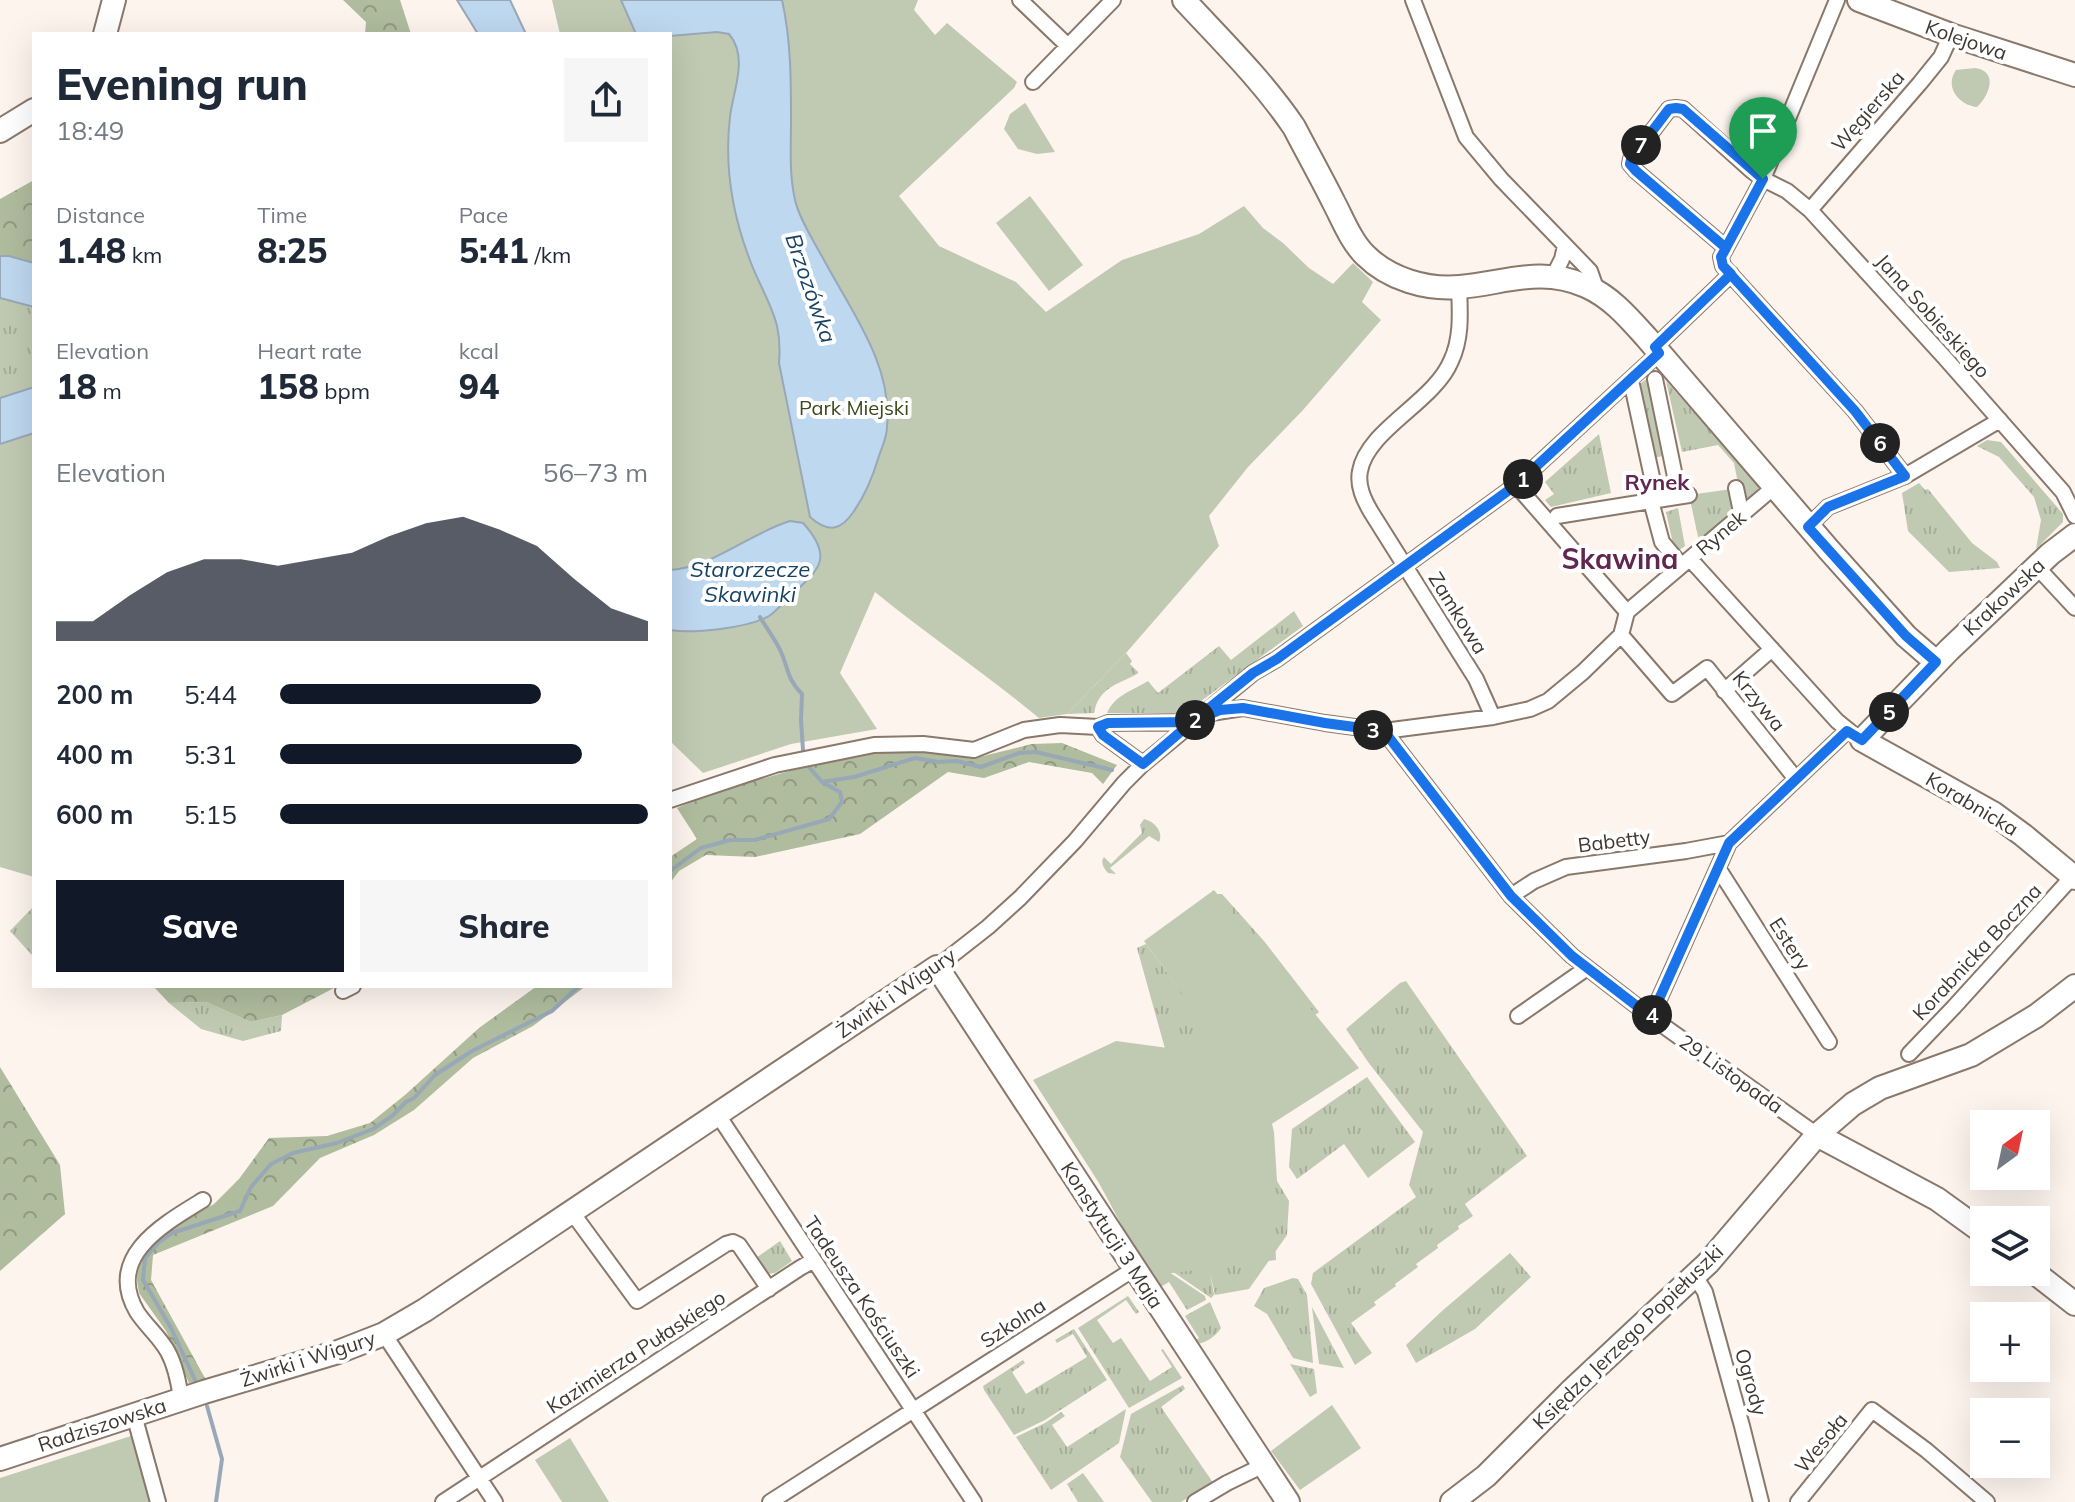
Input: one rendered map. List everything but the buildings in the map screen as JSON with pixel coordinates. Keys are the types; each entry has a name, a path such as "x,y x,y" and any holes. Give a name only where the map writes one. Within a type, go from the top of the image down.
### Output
{"street":[{"path":"106,32 114,0"},
{"path":"1020,0 1068,46"},
{"path":"1033,82 1113,0"},
{"path":"1184,0 1284,113 1349,233 1374,263 1401,279 1432,286 1459,287 1527,276 1577,282 1597,291 1625,314 1773,488 1906,636 1936,662"},
{"path":"1413,0 1466,137 1590,271 1597,291"},
{"path":"1837,0 1763,179 1721,257 1723,266 1855,411 1905,476"},
{"name":"Kolejowa","path":"1859,0 1951,35 2075,75"},
{"name":"Węgierska","path":"1810,210 1941,57 1951,35"},
{"name":"Jana Sobieskiego","path":"1726,248 1630,164 1669,109 1683,109 1752,171 1787,191 1810,210 2069,494 2075,516"},
{"path":"0,131 32,111"},
{"path":"1553,277 1565,246"},
{"path":"672,799 775,765 874,745 923,744 974,750 1024,730 1060,725 1098,727 1108,723 1192,722 1220,710 1243,708 1384,731 1490,709 1536,708 1583,672 1621,635 1627,612 1516,485 1657,350 1731,274"},
{"name":"Zamkowa","path":"1459,287 1461,313 1451,362 1427,394 1375,442 1364,459 1360,480 1365,500 1464,660 1490,709"},
{"path":"1557,516 1684,496 1655,379"},
{"name":"Rynek","path":"1632,385 1655,491 1651,501 1662,542 1683,559"},
{"path":"1808,527 1828,507 1905,476 2000,420"},
{"name":"Żwirki i Wigury","path":"204,1392 338,1352 384,1334 575,1216 937,967 988,927 1029,889 1124,783 1192,722 1253,673 1277,659 1516,485"},
{"path":"1736,488 1740,507"},
{"name":"Rynek","path":"1627,612 1683,559 1773,488"},
{"name":"Krakowska","path":"1855,735 2075,535"},
{"path":"1651,1017 1729,843 1796,779 1855,735 1683,559"},
{"path":"2037,567 2075,608"},
{"name":"Krzywa","path":"1621,635 1672,694 1707,668 1796,779"},
{"path":"1724,691 1772,649"},
{"path":"1242,682 1240,699 1243,708"},
{"path":"1098,727 1103,735 1143,764"},
{"name":"29 Listopada","path":"1384,731 1511,896 1572,956 1651,1017 1817,1135 1937,1199 1970,1223"},
{"name":"Korabnicka","path":"1855,735 1993,813 2074,877"},
{"name":"Babetty","path":"1511,896 1551,872 1566,867 1729,843"},
{"name":"Estery","path":"1718,868 1829,1042"},
{"name":"Korabnicka Boczna","path":"1909,1054 2074,877"},
{"name":"Konstytucji 3 Maja","path":"937,967 1288,1502"},
{"path":"1518,1016 1587,968"},
{"name":"Księdza Jerzego Popiełuszki","path":"1452,1502 1486,1476 1583,1379 1695,1276 1817,1135 1853,1104 1880,1088 1971,1055 2036,1016 2075,986"},
{"name":"Tadeusza Kościuszki","path":"718,1115 974,1502"},
{"path":"181,1399 168,1351 137,1311 126,1279 132,1261 144,1242 171,1219 203,1200"},
{"path":"575,1216 637,1301 733,1242 739,1245 769,1289"},
{"name":"Kazimierza Pułaskiego","path":"443,1502 814,1260"},
{"name":"Szkolna","path":"770,1502 1134,1269"},
{"name":"Ogrody","path":"1695,1276 1705,1292 1761,1502"},
{"path":"2050,1284 2075,1304"},
{"path":"384,1334 495,1502"},
{"name":"Radziszowska","path":"0,1459 204,1392"},
{"name":"Wesoła","path":"1798,1502 1872,1410 1926,1450 1987,1502"},
{"path":"134,1415 158,1502"},
{"path":"1195,1502 1264,1465"}],"green space":[{"path":"343,0 400,0 410,32 365,32 366,22"},
{"name":"Park Miejski","path":"552,0 918,0 914,10 935,35 947,23 1017,82 899,196 939,246 1016,282 1046,312 1122,260 1199,234 1244,206 1263,228 1309,268 1333,284 1353,263 1373,282 1362,302 1381,320 1303,410 1248,467 1209,516 1219,546 1126,653 1067,714 1039,718 875,592 840,673 877,729 791,744 703,773 672,743 672,32 560,32"},
{"path":"1975,68 1987,74 1990,84 1977,107 1959,99 1952,83 1956,70"},
{"path":"1025,103 1055,152 1037,154 1018,149 1004,129 1010,114"},
{"path":"32,181 32,262 0,256 0,199"},
{"path":"1030,196 1083,265 1049,291 996,223"},
{"path":"0,298 32,306 32,388 0,398"},
{"path":"1650,377 1668,455 1653,458 1638,385"},
{"path":"1666,381 1759,486 1750,500 1735,508 1699,541 1689,495 1739,488 1734,463 1718,445 1682,452"},
{"path":"32,434 32,876 0,867 0,444"},
{"path":"1599,434 1611,493 1551,507 1545,500 1554,494 1545,482"},
{"path":"1987,440 2001,442 2063,514 2063,522 2036,549 2041,520 2034,497 1999,457 1977,446"},
{"path":"1919,483 1925,490 1928,489 1972,543 1997,562 2000,568 1949,572 1908,531 1902,493"},
{"path":"1678,508 1685,546 1675,553 1666,512"},
{"path":"1294,611 1303,626 1185,713 1107,713 1119,698 1148,681 1158,693 1219,646 1231,660"},
{"path":"1126,653 1137,674 1105,692 1096,704 1094,713 1067,714"},
{"path":"1062,743 1117,765 1103,784 1092,773 1029,762 984,778 948,772 860,834 755,857 706,855 679,871 672,880 672,856 697,839 677,808 715,792 797,769 874,753 927,752 979,757 1032,744"},
{"path":"1144,819 1157,828 1159,842 1149,836 1110,868 1116,874 1108,873 1102,863 1104,857 1111,864 1142,833 1140,825"},
{"path":"1214,890 1359,1068 1270,1125 1276,1260 1149,1276 1099,1183 1033,1080 1116,1041 1168,1048 1215,1039 1144,941"},
{"path":"1222,894 1264,941 1319,1012 1287,1037 1206,904"},
{"path":"32,908 32,955 10,931"},
{"path":"1146,944 1216,1039 1169,1063 1137,948"},
{"path":"1406,981 1527,1156 1465,1204 1473,1216 1416,1264 1418,1267 1374,1302 1376,1305 1351,1323 1372,1353 1355,1365 1311,1284 1313,1273 1416,1197 1409,1185 1423,1132 1346,1029"},
{"path":"155,988 334,988 282,1015 251,1022 206,1002 169,1003"},
{"path":"534,988 583,988 533,1026 473,1058 414,1110 374,1135 320,1158 273,1206 153,1255 151,1280 206,1380 189,1383 166,1331 139,1293 135,1268 145,1243 214,1204 239,1179 269,1138 327,1136 370,1123 479,1028"},
{"path":"206,1002 251,1022 282,1015 281,1031 243,1041 201,1029 169,1003"},
{"path":"0,1067 60,1165 65,1214 0,1271"},
{"path":"1367,1077 1415,1142 1368,1178 1344,1144 1297,1179 1289,1167 1292,1129"},
{"path":"1268,1107 1274,1132 1277,1181 1289,1201 1287,1235 1249,1289 1215,1295 1210,1273 1214,1295 1211,1298 1169,1269"},
{"path":"780,1241 792,1261 775,1273 767,1274 756,1258"},
{"path":"1510,1253 1531,1277 1475,1329 1416,1363 1406,1345"},
{"path":"1157,1264 1205,1296 1206,1300 1187,1310 1169,1282 1159,1288 1151,1276"},
{"path":"1298,1279 1307,1295 1313,1363 1293,1358 1267,1314 1254,1306 1264,1288"},
{"path":"1128,1296 1139,1312 1136,1314 1126,1300 1097,1320 1113,1343 1121,1338 1150,1381 1172,1367 1163,1349 1182,1378 1129,1408 1078,1328"},
{"path":"1210,1302 1221,1328 1210,1339 1197,1344 1193,1342 1199,1338 1185,1316"},
{"path":"1312,1307 1344,1368 1319,1364"},
{"path":"1074,1329 1107,1380 1045,1420 1014,1435 983,1386 1023,1360 1025,1363 1012,1372 1026,1394 1087,1357 1073,1334 1057,1343 1055,1340"},
{"path":"1290,1364 1314,1369 1317,1393 1310,1397"},
{"path":"1183,1385 1185,1389 1161,1407 1214,1484 1240,1467 1242,1470 1208,1498 1202,1489 1181,1502 1152,1502 1120,1457 1131,1414"},
{"path":"1332,1405 1361,1448 1300,1490 1271,1451"},
{"path":"1126,1409 1119,1443 1051,1490 1016,1437 1061,1412 1065,1416 1052,1425 1067,1447"},
{"path":"134,1435 153,1502 0,1502 0,1478"},
{"path":"570,1438 609,1502 562,1502 535,1460"},
{"path":"1083,1473 1104,1502 1078,1502 1067,1484"}],"water":[{"path":"457,0 510,0 525,32 477,32"},
{"name":"Starorzecze Skawinki","path":"621,0 782,0 790,60 791,170 795,200 807,230 868,339 877,360 887,404 886,434 872,478 854,511 839,526 823,526 810,517 779,363 777,326 751,263 735,210 729,173 728,136 739,64 735,43 729,34 717,32 672,36 672,32 635,32"},
{"path":"0,256 32,262 32,306 0,298"},
{"path":"32,388 32,434 0,444 0,398"},
{"name":"Starorzecze Skawinki","path":"790,521 803,523 812,534 818,544 820,562 810,577 775,611 760,620 720,629 672,630 672,570 716,557"}],"waterway":[{"name":"Brzozówka","path":"760,617 779,647 791,679 802,694 803,750"},
{"path":"822,782 854,777 915,758 957,761 981,767 1019,753 1036,752 1112,770"},
{"name":"Brzozówka","path":"672,870 701,848 730,840 755,840 829,819 842,802 840,792 822,782 808,766"},
{"name":"Brzozówka","path":"195,1380 171,1328 143,1280 145,1258 159,1242 172,1233 240,1211 251,1187 271,1164 293,1153 337,1143 373,1129 414,1098 435,1075 472,1051 552,1011 577,988"},
{"name":"Brzozówka","path":"207,1406 222,1459 216,1502"}],"district":[{"name":"Rynek","path":"1657,482"},
{"name":"Skawina","path":"1620,559"}],"route":[{"path":"1763,179 1683,109 1676,108 1669,109 1630,164 1726,248 1721,257 1723,266 1817,367 1905,476 1828,507 1808,527 1906,636 1936,662 1862,740 1847,731 1729,843 1651,1017 1572,956 1511,896 1384,731 1243,708 1220,710 1192,722 1143,764 1103,735 1098,727 1108,723 1192,722 1253,673 1277,659 1516,485 1659,353 1655,347 1731,274 1723,266 1721,257 1726,248 1730,240 1763,179"}]}
